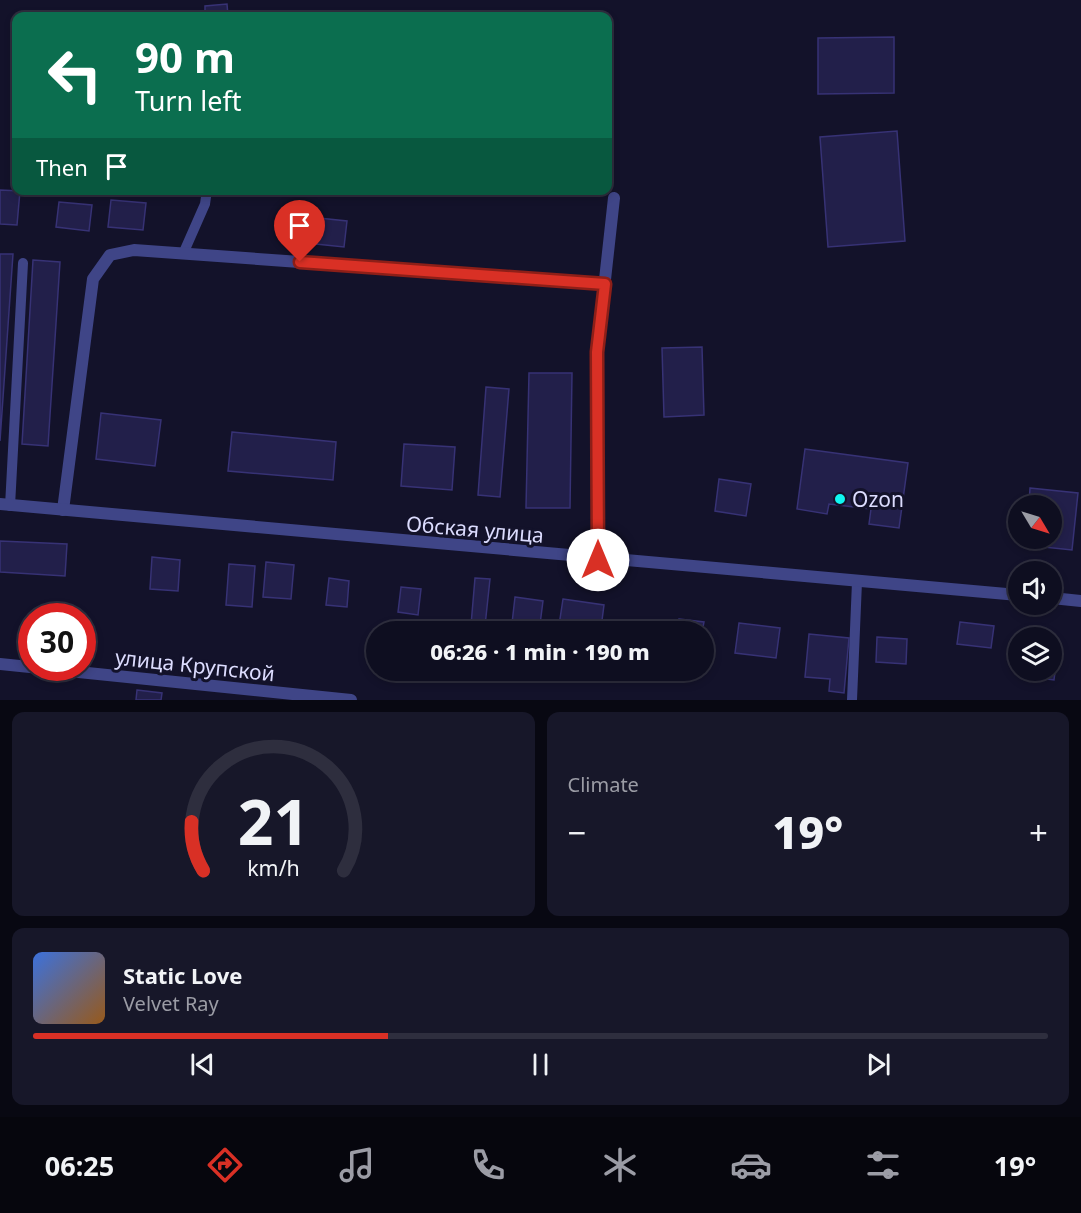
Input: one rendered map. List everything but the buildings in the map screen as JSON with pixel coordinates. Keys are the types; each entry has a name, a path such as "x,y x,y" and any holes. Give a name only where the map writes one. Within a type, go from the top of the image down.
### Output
{"street":[{"path":"598,560 597,352 614,198"},
{"path":"63,510 93,279 110,255 134,250 605,284"},
{"name":"Обская улица","path":"5,505 598,560 1008,594"},
{"path":"1062,599 1081,601"},
{"name":"улица Крупской","path":"0,664 351,700"}],"lane":[{"path":"183,254 205,204 206,195"},
{"path":"5,505 23,263"},
{"path":"852,700 858,582"}],"place":[{"name":"Ozon","path":"840,499"}],"route":[{"path":"300,262 605,284 597,352 598,560"}]}
